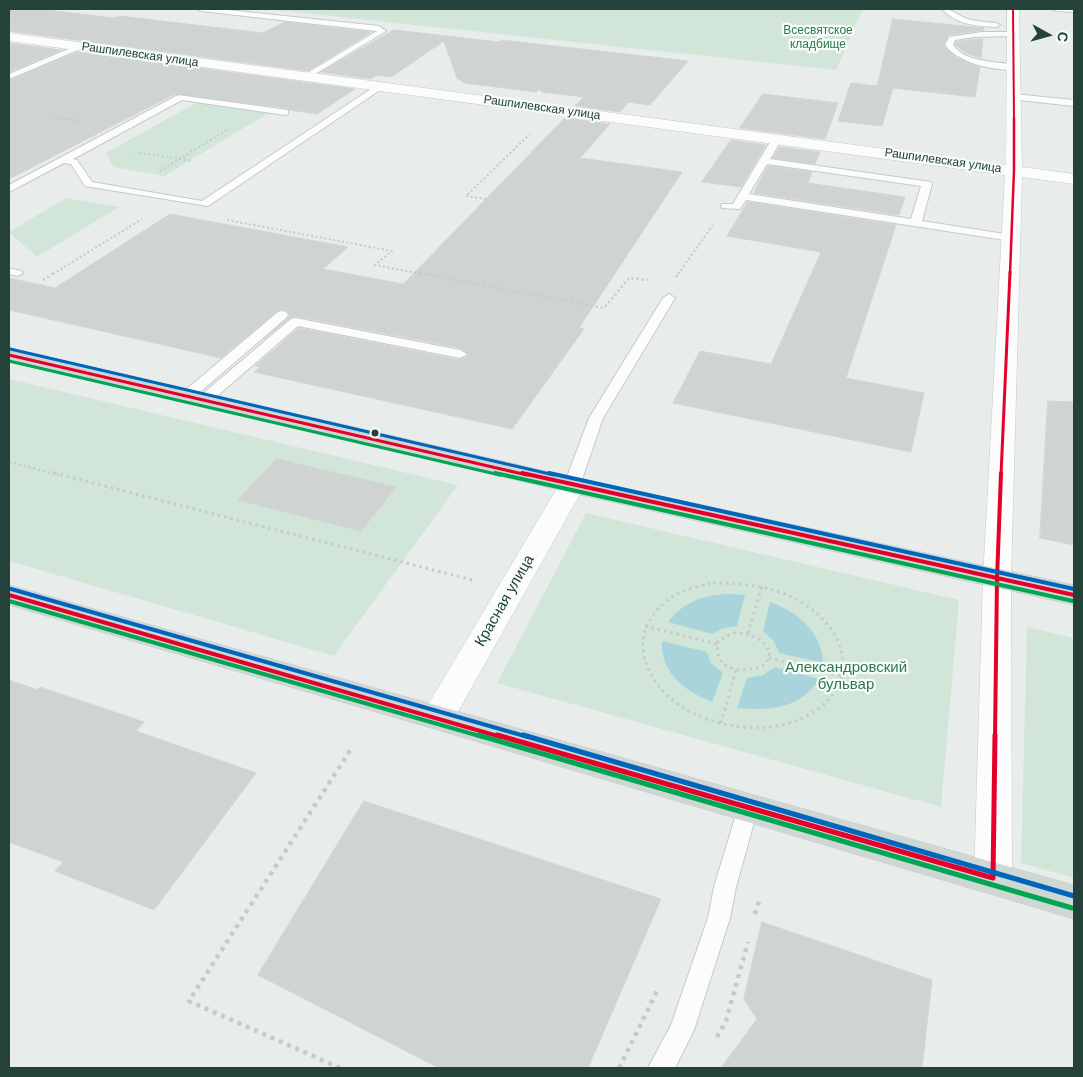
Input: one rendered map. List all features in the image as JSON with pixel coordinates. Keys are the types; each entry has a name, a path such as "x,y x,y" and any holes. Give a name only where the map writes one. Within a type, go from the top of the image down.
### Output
{"main road":[{"path":"993,878 997,579 1014,170 1013,9"},
{"name":"Рашпилевская улица","path":"9,37 1074,179"},
{"path":"9,355 572,485 1074,595"},
{"name":"Красная улица","path":"438,717 572,485"},
{"path":"9,595 438,717 1074,902"}],"lane":[{"path":"201,9 379,28 382,30 307,77"},
{"path":"946,9 951,15 962,20 1013,30"},
{"path":"1056,9 1074,10"},
{"path":"1012,68 970,59 951,50 949,45 952,39 963,35 1013,30"},
{"path":"9,77 81,47"},
{"path":"62,160 74,162 89,184 204,204 380,86"},
{"path":"9,189 180,97 285,112"},
{"path":"1013,97 1074,103"},
{"path":"726,206 736,208 777,139"},
{"path":"764,161 926,184 916,222"},
{"path":"743,196 1011,238"},
{"path":"572,485 596,418 669,298"},
{"path":"196,398 282,315"},
{"path":"196,398 295,322 460,354"},
{"path":"661,1068 682,1030 719,918 725,887 748,808"}],"path":[{"path":"126,191 262,109"},
{"path":"486,199 466,196 530,133"},
{"path":"91,145 193,161"},
{"path":"669,298 672,282 726,206"},
{"path":"42,280 143,218"},
{"path":"227,220 392,251 375,265 604,308 629,278 672,282"},
{"path":"9,462 511,590"},
{"path":"737,582 762,586 793,598 807,606 825,621 837,638 843,657 842,676 835,693 821,708 801,720 776,726 749,727 721,723 695,714 672,700 655,682 645,663 642,644 645,626 655,610 670,598 690,588 713,583 737,582"},
{"path":"748,633 762,586"},
{"path":"645,626 717,644"},
{"path":"734,633 748,633 763,641 770,652 766,664 757,669 736,670 718,658 716,653 718,641 734,633"},
{"path":"769,658 842,676"},
{"path":"721,723 736,670"},
{"path":"340,1068 189,1001 352,749"}],"green space":[{"name":"Всесвятское кладбище","path":"266,9 863,9 836,70"},
{"path":"198,102 269,113 164,176 113,167 106,153"},
{"path":"66,198 119,207 37,257 9,232"},
{"path":"9,379 458,485 334,656 9,561"},
{"name":"Александровский бульвар","path":"586,513 959,600 941,807 497,683"},
{"path":"1027,627 1074,638 1074,878 1021,863"}],"water":[{"path":"715,595 745,595 737,626 724,628 712,634 668,622 689,603"},
{"path":"770,602 790,611 807,625 818,642 822,652 823,663 779,653 773,640 763,631"},
{"path":"662,641 707,652 711,663 723,673 712,702 702,698 676,679 665,662 662,652"},
{"path":"775,667 819,679 803,697 783,706 761,709 737,708 747,678 763,675"}],"building":[{"path":"9,9 38,9 114,18 120,16 263,33 284,22 371,32 308,71 9,31"},
{"path":"893,19 984,28 984,30 949,35 943,45 957,58 980,67 975,97 893,88 882,126 838,121 851,83 877,86"},
{"path":"394,30 688,61 650,105 628,102 620,112 575,106 584,97 542,92 539,89 536,92 465,83 457,78 444,41 391,77 377,75 371,79 321,72"},
{"path":"983,39 981,58 966,53 955,45 956,42"},
{"path":"9,43 61,50 9,72"},
{"path":"78,52 355,89 317,114 290,110 288,108 175,94 9,179 9,81"},
{"path":"763,94 838,103 825,139 740,128"},
{"path":"565,118 610,124 580,158 682,172 579,328 584,329 512,429 254,372 260,367 255,366 299,328 460,360 469,355 460,348 295,316 264,339 290,316 288,311 282,309 277,311 221,358 9,310 9,278 55,288 170,214 348,247 323,269 403,284"},
{"path":"731,140 766,145 741,187 702,182"},
{"path":"780,147 820,152 815,164 773,158"},
{"path":"768,166 812,172 808,183 905,197 899,215 754,193"},
{"path":"748,202 896,225 846,378 924,393 911,452 673,403 700,351 771,364 821,252 727,236"},
{"path":"1048,401 1074,402 1074,545 1040,538"},
{"path":"277,459 396,487 361,531 238,500"},
{"path":"9,680 38,690 40,687 144,722 136,731 256,773 154,910 55,871 63,862 9,842"},
{"path":"364,801 661,899 588,1068 439,1068 258,975"},
{"path":"762,922 932,980 922,1068 721,1068 757,1019 744,999"}],"transit line":[{"path":"9,595 993,878 997,579 1014,170 1013,9"},
{"path":"10,349 573,479 1074,589"},
{"path":"9,355 572,485 1074,595"},
{"path":"9,361 571,491 1073,601"},
{"path":"11,589 440,711 1074,896"},
{"path":"9,601 1072,908"}]}
